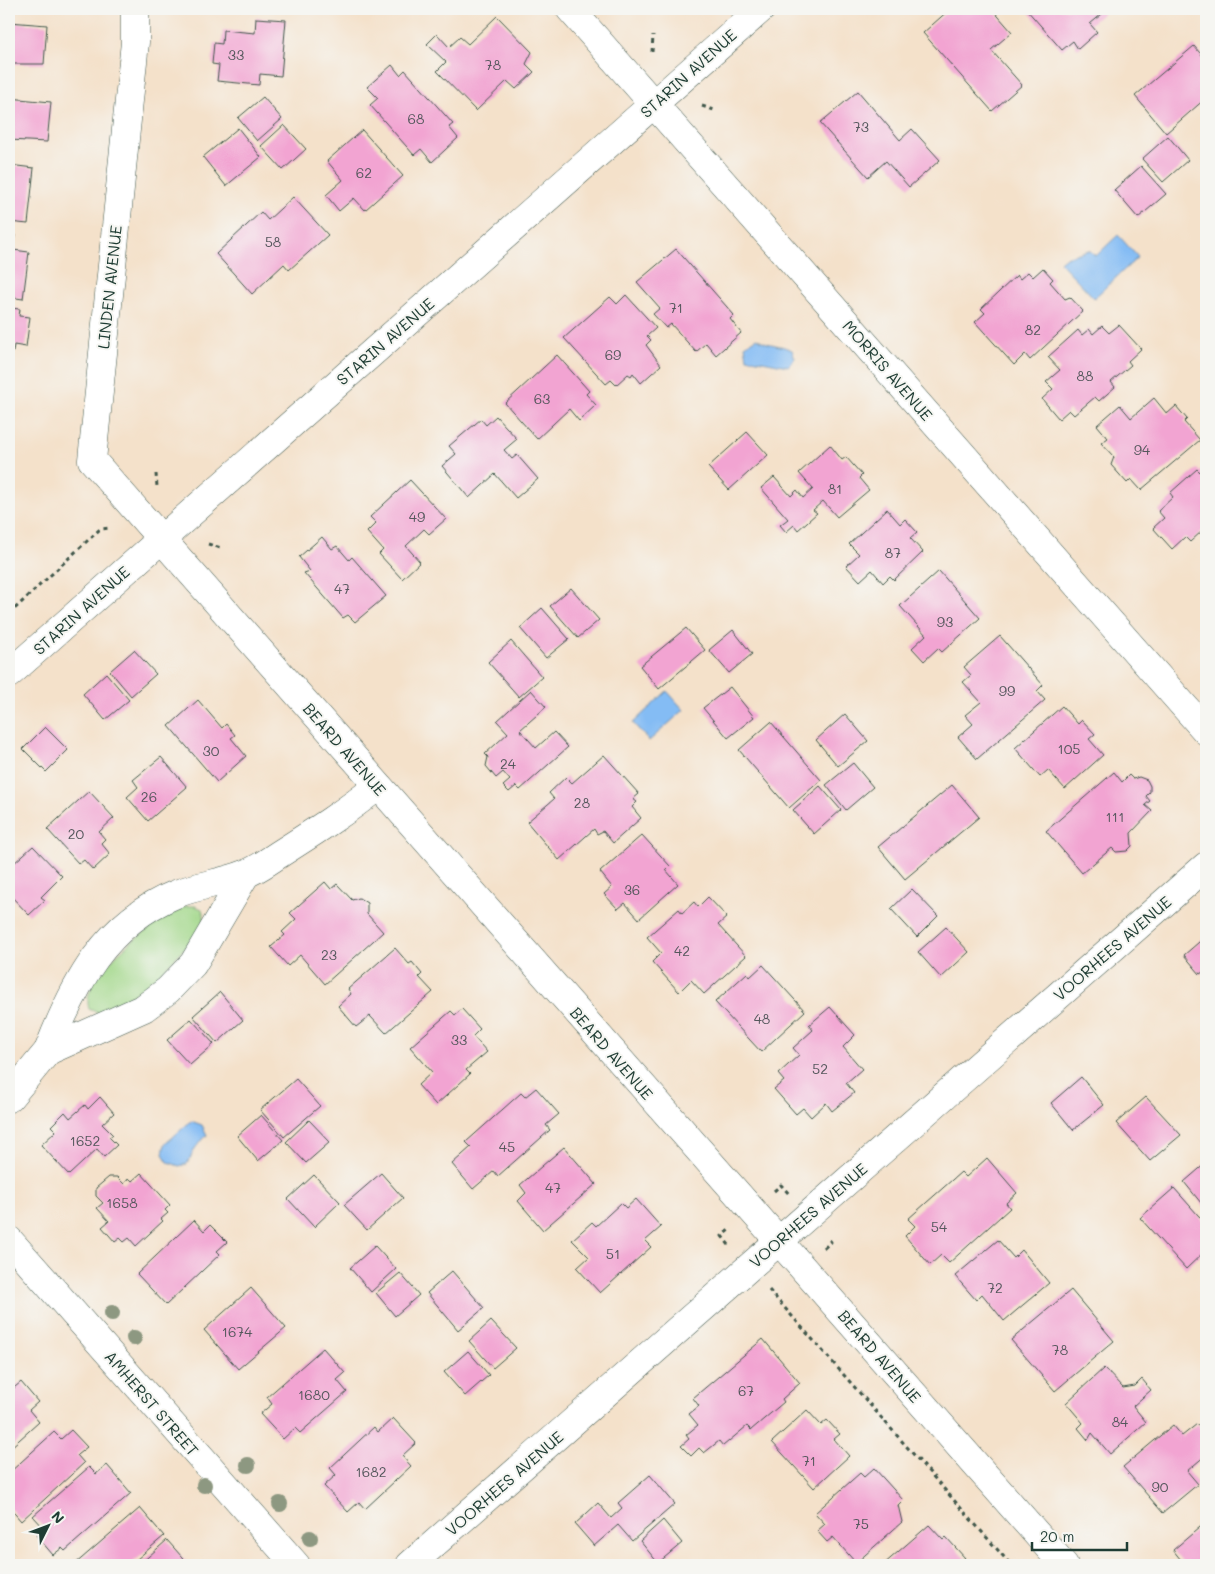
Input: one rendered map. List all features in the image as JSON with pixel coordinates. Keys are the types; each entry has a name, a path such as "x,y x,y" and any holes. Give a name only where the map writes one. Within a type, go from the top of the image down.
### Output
{"street":[{"name":"LINDEN AVENUE","path":"135,9 134,42 92,460 161,540"},
{"name":"MORRIS AVENUE","path":"570,9 1206,731"},
{"name":"STARIN AVENUE","path":"9,674 761,9"},
{"name":"BEARD AVENUE","path":"161,540 1064,1565"},
{"path":"9,1098 48,1051 67,1003 94,956 118,930 146,910 175,894 246,874 348,810 378,786"},
{"name":"VOORHEES AVENUE","path":"410,1565 1206,866"},
{"path":"48,1051 144,1008 168,990 193,964 246,874"},
{"name":"AMHERST STREET","path":"9,1240 296,1565"}],"path":[{"path":"652,52 653,35"},
{"path":"702,106 717,111"},
{"path":"156,474 157,488"},
{"path":"9,614 100,529 110,528"},
{"path":"205,544 221,548"},
{"path":"781,1185 791,1196"},
{"path":"772,1294 1011,1565"}],"green space":[{"path":"186,906 195,906 202,909 204,920 200,930 179,954 148,984 124,1001 98,1013 89,1009 89,995 107,964 140,935"}],"water":[{"path":"1118,235 1138,257 1094,298 1060,262 1066,257 1089,250 1096,256"},
{"path":"757,338 792,350 795,358 788,366 747,358 745,346"},
{"path":"667,691 684,710 649,741 633,723"},
{"path":"191,1121 202,1125 207,1135 196,1147 187,1164 179,1166 168,1162 163,1154 165,1144"}],"building":[{"path":"950,9 992,9 1012,32 991,50 1022,85 992,111 923,33"},
{"path":"1026,9 1108,9 1090,24 1097,32 1078,49 1073,41 1062,50"},
{"path":"497,16 532,52 526,64 534,72 516,89 507,81 476,111 437,71 446,62 427,44 437,34 449,47 460,37 468,44"},
{"path":"256,18 286,20 281,76 260,74 259,85 217,81 219,65 212,64 214,43 222,44 223,30 255,33"},
{"path":"9,22 47,25 44,64 9,64"},
{"path":"1194,46 1206,60 1206,98 1166,133 1135,96"},
{"path":"392,65 400,75 405,70 453,124 449,127 458,138 432,162 421,149 414,155 370,105 378,98 367,87"},
{"path":"858,91 900,140 912,129 940,160 909,187 886,161 868,177 820,123"},
{"path":"263,97 282,119 257,141 238,118"},
{"path":"9,98 51,102 47,142 9,140"},
{"path":"284,125 306,149 283,170 261,146"},
{"path":"238,128 261,157 226,186 203,157"},
{"path":"362,130 403,176 365,210 354,198 339,211 326,195 343,180 327,161"},
{"path":"1168,136 1188,160 1163,182 1142,159"},
{"path":"9,165 34,168 28,224 9,222"},
{"path":"1141,166 1166,194 1138,218 1114,190"},
{"path":"293,197 328,235 289,270 284,264 252,294 216,254 261,212 268,220"},
{"path":"9,234 15,235 13,250 29,252 23,299 9,297"},
{"path":"676,249 734,315 730,319 741,333 716,355 706,343 696,352 671,324 666,328 653,314 660,308 637,282"},
{"path":"1043,268 1053,279 1050,282 1065,299 1070,297 1083,311 1030,360 1025,354 1014,365 975,322 985,313 981,309 1017,275 1020,279 1028,272 1033,277"},
{"path":"626,295 656,328 647,336 651,340 646,345 661,365 641,383 633,373 631,376 628,374 616,385 611,380 606,384 564,338 610,297 617,304"},
{"path":"9,308 20,309 19,316 30,317 26,347 14,345 13,352 9,352"},
{"path":"1119,325 1141,349 1128,361 1131,365 1111,382 1115,387 1099,401 1095,397 1074,415 1069,410 1059,419 1042,399 1053,389 1046,382 1060,370 1048,357 1078,330 1082,335 1089,329 1093,334 1102,326 1109,333"},
{"path":"557,355 589,391 586,394 596,405 579,421 569,409 537,439 505,403"},
{"path":"1154,398 1167,414 1176,406 1187,419 1184,422 1200,440 1141,490 1131,479 1127,483 1111,465 1114,457 1101,443 1108,438 1097,425 1120,405 1131,418"},
{"path":"496,416 517,439 504,450 512,459 517,455 538,479 516,498 495,474 469,498 442,466 456,454 449,446 481,419 486,425"},
{"path":"747,432 768,455 729,490 708,467"},
{"path":"830,445 842,460 846,457 862,475 859,478 869,490 837,517 823,501 813,510 817,513 798,530 794,525 786,532 780,525 788,519 761,488 774,477 791,496 797,490 803,498 813,489 799,473"},
{"path":"1206,466 1206,536 1202,531 1190,542 1185,537 1172,549 1153,528 1164,518 1158,511 1173,497 1170,493 1197,469 1200,472"},
{"path":"410,480 446,519 429,534 424,529 406,546 420,562 402,579 379,554 383,550 367,532 376,523 370,517"},
{"path":"887,509 900,524 905,519 917,532 910,538 923,552 894,580 890,576 883,583 872,570 860,581 846,566 859,554 849,544"},
{"path":"322,537 332,549 337,546 349,560 352,557 386,596 355,622 348,615 343,618 304,573 310,571 299,557"},
{"path":"939,571 980,618 942,652 938,648 924,661 912,648 926,635 900,606"},
{"path":"571,588 599,620 578,638 550,606"},
{"path":"542,608 569,639 546,658 520,628"},
{"path":"686,628 705,650 659,689 640,666"},
{"path":"733,630 752,654 729,673 709,650"},
{"path":"1000,636 1043,685 1037,691 1045,700 977,759 958,737 973,724 965,715 981,702 963,682 971,675 964,667"},
{"path":"511,641 542,677 519,697 488,662"},
{"path":"134,650 156,674 131,696 110,671"},
{"path":"106,673 129,700 105,720 83,694"},
{"path":"730,687 754,717 728,738 703,708"},
{"path":"531,690 546,707 520,730 536,748 554,732 568,747 520,790 516,786 509,792 503,786 510,780 503,772 496,778 486,766 488,757 485,754 508,733 497,721"},
{"path":"198,700 222,728 226,724 235,735 231,738 246,756 217,782 169,726"},
{"path":"1062,706 1078,724 1082,720 1095,734 1089,739 1103,755 1065,789 1048,770 1040,777 1015,748"},
{"path":"845,714 868,741 838,766 816,740"},
{"path":"771,722 821,780 789,808 739,750"},
{"path":"45,727 68,750 46,772 23,749"},
{"path":"604,755 639,794 633,799 637,802 632,807 641,818 613,843 603,831 597,834 594,829 559,860 527,822 554,799 549,793 566,777 572,783"},
{"path":"161,757 187,787 148,821 127,797 138,787 133,780"},
{"path":"853,763 873,787 846,810 826,785"},
{"path":"1114,772 1122,782 1129,775 1133,779 1139,777 1147,780 1150,792 1146,796 1150,801 1145,805 1152,811 1131,833 1132,846 1127,851 1116,852 1112,848 1082,873 1046,831"},
{"path":"952,785 979,817 905,879 878,847"},
{"path":"820,786 841,810 814,834 793,810"},
{"path":"89,791 114,818 99,832 105,839 101,843 110,854 93,870 84,860 79,864 47,829"},
{"path":"642,835 670,866 666,870 678,884 639,919 625,903 618,909 604,894 612,887 600,872"},
{"path":"33,846 62,876 41,897 45,900 29,915 9,894 9,860 13,864"},
{"path":"325,882 331,889 337,884 352,900 359,898 367,903 367,914 383,932 325,984 300,955 288,966 271,947 285,935 282,932 296,919 290,913"},
{"path":"912,889 938,916 917,937 891,909"},
{"path":"708,897 727,917 718,925 746,956 704,994 691,980 679,992 652,962 661,953 647,937 679,909 682,913 694,902 698,907"},
{"path":"946,927 969,952 941,978 918,952"},
{"path":"1206,936 1206,970 1200,974 1184,955"},
{"path":"395,948 409,964 412,962 422,974 419,977 433,992 386,1033 370,1016 356,1027 338,1006 351,994 348,989"},
{"path":"763,965 805,1011 761,1052 715,1002 747,973 750,977"},
{"path":"220,992 243,1020 217,1043 193,1016"},
{"path":"830,1007 855,1035 843,1047 862,1069 846,1083 854,1093 832,1111 826,1103 811,1117 803,1108 796,1114 774,1089 784,1081 778,1074 799,1055 793,1048 813,1030 809,1025"},
{"path":"462,1009 480,1029 473,1036 487,1052 466,1070 470,1074 436,1105 418,1085 432,1072 410,1047 451,1011 455,1015"},
{"path":"191,1019 214,1044 190,1065 167,1040"},
{"path":"1081,1077 1104,1105 1073,1130 1051,1103"},
{"path":"296,1079 320,1106 284,1137 260,1110"},
{"path":"536,1088 559,1114 546,1125 550,1130 498,1176 494,1171 473,1189 452,1164 471,1147 466,1142 521,1093 525,1097"},
{"path":"100,1097 114,1113 102,1124 113,1135 109,1137 117,1145 104,1157 97,1149 69,1175 41,1145 56,1131 51,1126 65,1112 70,1118 85,1105 88,1109"},
{"path":"1146,1097 1181,1135 1150,1161 1116,1123"},
{"path":"261,1115 283,1140 258,1161 237,1136"},
{"path":"309,1120 330,1142 306,1163 286,1142"},
{"path":"564,1147 596,1184 543,1230 518,1201 526,1193 520,1185"},
{"path":"987,1158 1017,1193 1006,1203 1010,1208 949,1263 941,1255 930,1265 905,1236 915,1226 908,1219 961,1172 966,1177"},
{"path":"1206,1163 1206,1209 1184,1182"},
{"path":"141,1173 170,1205 165,1210 168,1213 161,1219 163,1221 136,1246 129,1238 124,1242 120,1238 115,1242 102,1227 109,1221 97,1208 103,1203 96,1196 96,1188 109,1177 117,1177 124,1184 129,1178 132,1181"},
{"path":"381,1173 403,1198 367,1230 344,1205"},
{"path":"314,1175 340,1202 314,1227 288,1199"},
{"path":"1174,1188 1206,1224 1206,1250 1186,1269 1140,1218"},
{"path":"636,1199 661,1227 645,1241 651,1247 600,1293 577,1268 589,1257 572,1240 592,1222 596,1226 621,1203 626,1208"},
{"path":"194,1220 204,1231 210,1225 227,1242 217,1251 220,1254 166,1305 137,1274"},
{"path":"998,1240 1014,1258 1022,1250 1049,1283 1004,1321 982,1294 976,1300 955,1276"},
{"path":"375,1246 396,1269 371,1292 350,1268"},
{"path":"452,1271 484,1308 458,1330 427,1293"},
{"path":"400,1273 419,1295 395,1316 376,1293"},
{"path":"251,1288 286,1328 238,1369 204,1330"},
{"path":"1071,1290 1114,1341 1055,1391 1011,1340"},
{"path":"491,1321 516,1348 493,1368 469,1341"},
{"path":"763,1339 800,1383 782,1399 784,1402 751,1430 747,1426 723,1446 719,1441 704,1453 699,1448 691,1456 681,1446 689,1439 686,1435 698,1425 689,1414 699,1406 693,1398"},
{"path":"323,1348 345,1373 337,1380 347,1392 300,1433 295,1428 283,1439 260,1414 272,1404 267,1397"},
{"path":"468,1351 489,1375 465,1396 444,1372"},
{"path":"1104,1368 1123,1388 1135,1386 1142,1379 1151,1390 1133,1406 1146,1422 1110,1454 1092,1433 1088,1440 1078,1428 1083,1423 1066,1403"},
{"path":"21,1382 38,1402 29,1410 39,1422 9,1449 9,1392"},
{"path":"807,1410 821,1425 827,1420 840,1434 834,1439 849,1456 814,1488 772,1442"},
{"path":"393,1418 416,1443 402,1456 411,1466 365,1509 359,1502 348,1512 324,1486 336,1475 330,1468 374,1427 378,1432"},
{"path":"1197,1424 1206,1435 1206,1455 1187,1471 1198,1484 1163,1513 1123,1467 1173,1425 1182,1436"},
{"path":"71,1430 87,1447 77,1455 84,1463 21,1521 9,1507 9,1473 54,1432 61,1439"},
{"path":"107,1465 131,1493 65,1551 62,1548 53,1555 36,1535 44,1528 33,1516 89,1467 96,1474"},
{"path":"874,1468 903,1500 898,1505 902,1522 856,1563 833,1537 827,1542 817,1531 825,1524 815,1513 860,1473 864,1477"},
{"path":"650,1475 675,1504 632,1541 618,1525 594,1546 575,1524 598,1503 611,1518 622,1508 618,1503"},
{"path":"140,1508 164,1536 130,1565 74,1565"},
{"path":"663,1520 682,1543 658,1563 640,1541"},
{"path":"1206,1522 1206,1565 1185,1565 1173,1550"},
{"path":"929,1525 943,1540 946,1537 965,1558 956,1565 883,1565"},
{"path":"167,1540 189,1565 139,1565"}]}
